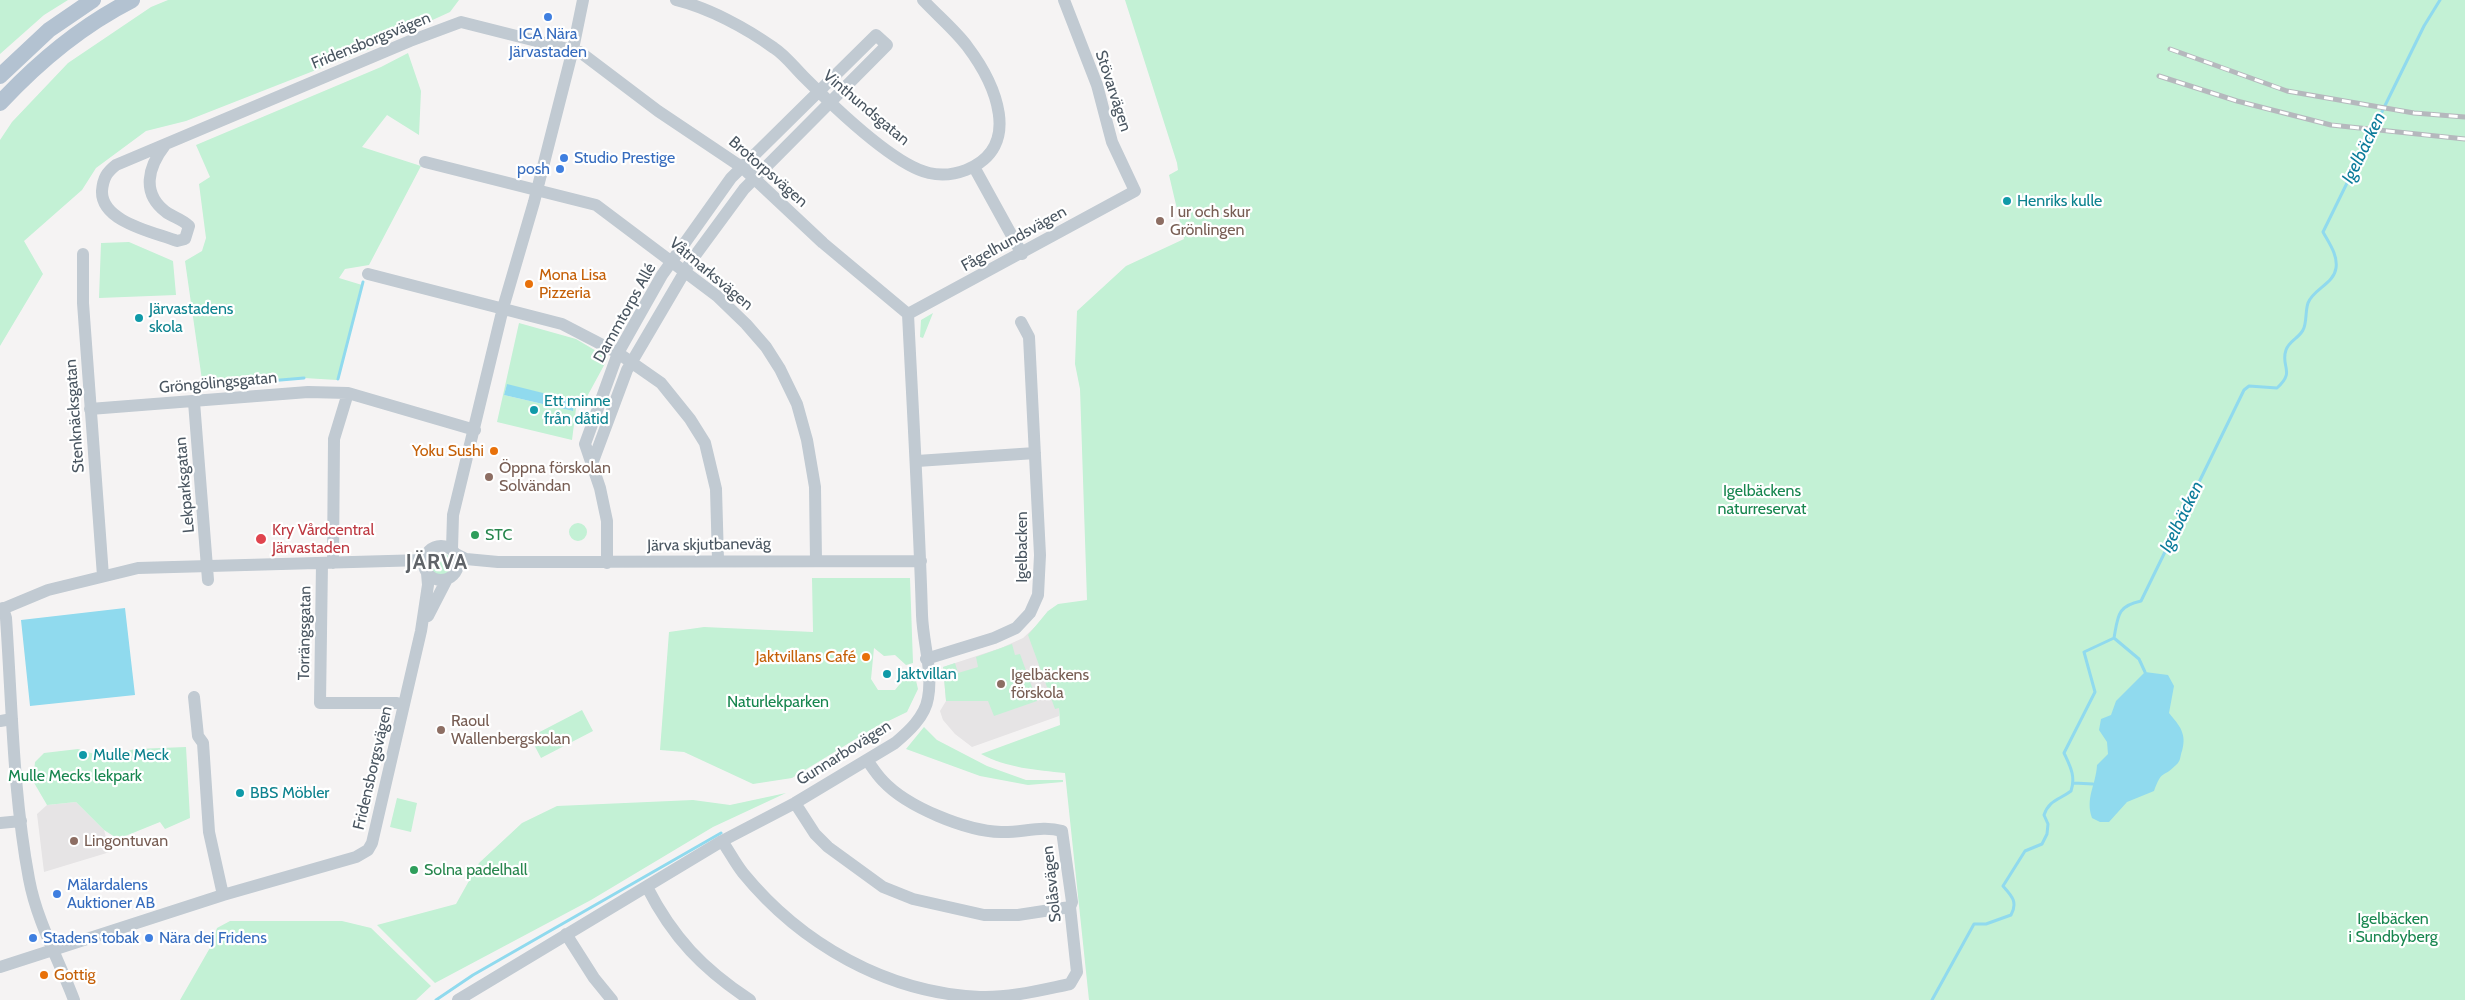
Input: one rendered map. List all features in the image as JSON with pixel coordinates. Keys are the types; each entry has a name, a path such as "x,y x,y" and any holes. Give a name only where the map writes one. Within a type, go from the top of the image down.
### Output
{"main road":[{"path":"0,76 49,30 94,0"},
{"path":"0,103 19,82 63,43 88,25 132,0"}],"street":[{"path":"453,515 459,561 446,581 436,580 427,573 424,560 428,551 436,546 453,515 503,308 537,190 573,49 583,0"},
{"name":"Vinthundsgatan","path":"676,0 702,7 775,48 830,102 892,154 926,173 954,174 986,159 996,145 1000,132 999,106 990,83 967,46 923,0"},
{"name":"Stövarvägen","path":"1064,0 1097,85 1112,142 1135,191"},
{"name":"Fridensborgsvägen","path":"164,145 152,163 149,180 152,196 158,204 189,226 185,238 177,241 118,218 110,212 102,194 103,182 107,172 116,165 410,42 461,22 573,49"},
{"name":"Dammtorps Allé","path":"592,464 632,362 684,271 738,196 754,178 887,45 876,35 725,186 662,274 618,353 585,444 607,521 607,563"},
{"name":"Brotorpsvägen","path":"573,49 580,52 658,111 743,168 823,242 908,314"},
{"path":"425,162 537,190"},
{"path":"974,166 1022,254"},
{"name":"Våtmarksvägen","path":"537,190 596,205 717,296 746,324 766,347 792,391 807,440 815,487 816,561"},
{"name":"Fågelhundsvägen","path":"908,314 1022,254 1135,191"},
{"name":"Stenknäcksgatan","path":"83,254 83,303 103,576"},
{"path":"368,274 562,324 618,353 661,383 690,419 705,443 716,489 718,560"},
{"name":"Gunnarbovägen","path":"458,1000 722,841 795,803 894,743 909,731 921,715 928,701 930,684 922,632 917,461 908,314"},
{"name":"Igelbacken","path":"926,659 994,638 1016,628 1030,613 1038,595 1040,575 1029,337 1021,322"},
{"name":"Gröngölingsgatan","path":"90,409 308,392 348,394"},
{"path":"348,394 475,430"},
{"name":"Torrängsgatan","path":"348,394 334,439 320,703 397,703"},
{"name":"Lekparksgatan","path":"194,402 208,580"},
{"path":"917,461 1035,453"},
{"path":"436,546 445,546 459,561"},
{"path":"74,1000 60,962 52,950 29,881 6,720 6,618 2,609 48,590 138,568 424,560"},
{"name":"Järva skjutbaneväg","path":"459,561 574,560 607,563 718,560 920,561"},
{"name":"Fridensborgsvägen","path":"0,968 223,895 356,857 368,850 374,834 421,631 428,585 427,573"},
{"name":"Fridensborgsvägen","path":"421,631 440,588 446,581"},
{"path":"194,697 198,736 204,743 209,832 223,895"},
{"name":"Solåsvägen","path":"722,841 752,882 803,931 844,959 901,983 947,993 981,997 1010,995 1070,984 1077,972 1070,907 1072,902 1062,831 1052,828 1001,832 973,828 948,820 920,806 884,782 866,760"},
{"path":"795,803 815,834 828,847 883,887 913,899 984,915 1018,915 1070,907"},
{"path":"0,823 21,821"},
{"path":"647,887 675,934 705,966 750,1000"},
{"path":"566,934 594,978 612,1000"}],"shaded area":[{"path":"1048,611 1060,674 1059,716 972,747 955,734 943,720 940,711 946,701 943,667 1001,648 1023,638"},
{"name":"Lingontuvan","path":"76,802 104,830 110,852 44,872 37,814 47,805"}],"green space":[{"path":"0,0 68,0 44,15 0,54"},
{"path":"168,0 459,0 450,12 367,50 186,121 146,131 96,168 82,190 24,241 43,274 0,346 0,140 12,122 68,63 151,7"},
{"name":"Igelbäckens naturreservat","path":"1125,0 2465,0 2465,1000 1089,1000 1065,773 1011,765 981,754 1060,725 1059,708 1055,709 1028,635 1048,611 1058,604 1087,600 1080,389 1075,364 1077,311 1126,266 1184,239 1169,175 1178,170 1177,163"},
{"path":"408,53 421,91 419,135 387,115 362,147 421,166 369,265 345,269 339,278 362,285 337,380 304,378 203,387 185,261 202,251 206,238 199,184 210,177 196,145 381,67"},
{"path":"129,242 173,261 176,295 99,298 101,243"},
{"path":"933,313 923,338 920,337 921,320"},
{"path":"519,323 576,339 608,358 583,404 577,401 572,440 497,422","holes":["507,385 575,401 573,411 504,395"]},
{"path":"574,523 582,523 587,528 585,539 574,541 569,536 569,528"},
{"path":"437,553 445,553 452,560 452,568 445,575 437,575 430,568 430,560"},
{"name":"Naturlekparken","path":"812,578 910,578 913,663 906,665 895,655 884,656 874,648 871,679 878,690 895,690 907,675 914,672 918,689 907,712 872,729 792,778 753,784 684,752 660,750 669,632 704,627 813,632"},
{"path":"1012,644 1015,655 1020,654 1037,701 994,716 988,701 946,701 943,667 955,663 958,673 978,667 976,657"},
{"path":"582,710 593,731 541,758 530,737"},
{"path":"924,727 937,740 987,766 1026,780 1063,780 1063,782 1028,785 980,776 906,749"},
{"name":"Mulle Mecks lekpark","path":"186,747 190,818 165,829 160,822 118,839 104,830 76,802 47,805 33,781 35,762 44,753 78,749 104,757 135,749"},
{"path":"786,793 713,827 591,900 435,983 377,925 456,904 479,863 522,823 557,806 693,800 730,805"},
{"path":"397,798 417,803 411,832 390,827"},
{"path":"230,921 342,921 371,928 431,986 416,1000 180,1000 211,946 217,928"}],"water":[{"path":"507,384 575,401 573,411 504,395"},
{"path":"125,608 135,695 30,706 21,620"},
{"path":"2145,672 2168,675 2174,686 2169,713 2182,730 2184,740 2179,762 2161,777 2154,791 2127,802 2109,822 2100,822 2092,818 2090,798 2097,765 2108,754 2107,742 2099,730 2101,719 2111,715 2116,701"}],"waterway":[{"name":"Igelbäcken","path":"1932,1000 1974,924 1986,924 2011,915 2014,906 2013,899 2003,886 2025,851 2042,844 2047,834 2048,824 2044,815 2046,810 2055,801 2071,791 2073,776 2064,753 2095,692 2084,652 2114,638 2120,613 2127,606 2141,601 2244,390 2249,386 2277,388 2286,377 2285,356 2287,347 2303,330 2307,306 2311,298 2328,282 2336,268 2334,254 2323,232 2424,26 2440,0"},
{"path":"338,379 363,282"},
{"path":"210,386 304,378"},
{"path":"2114,638 2139,659 2145,672"},
{"path":"2074,783 2093,784"},
{"path":"436,1000 473,975 721,833"}],"railway":[{"path":"2170,49 2287,91 2414,113 2465,117"},
{"path":"2159,76 2237,101 2331,125 2465,139"}],"place":[{"name":"ICA Nära Järvastaden","path":"548,17"},
{"name":"Studio Prestige","path":"564,158"},
{"name":"posh","path":"560,169"},
{"name":"Henriks kulle","path":"2007,201"},
{"name":"I ur och skur Grönlingen","path":"1160,221"},
{"name":"Mona Lisa Pizzeria","path":"529,284"},
{"name":"Järvastadens skola","path":"139,318"},
{"name":"Ett minne från dåtid","path":"534,410"},
{"name":"Yoku Sushi","path":"494,451"},
{"name":"Öppna förskolan Solvändan","path":"489,477"},
{"name":"STC","path":"475,535"},
{"name":"Kry Vårdcentral Järvastaden","path":"261,539"},
{"name":"Jaktvillans Café","path":"866,657"},
{"name":"Jaktvillan","path":"887,674"},
{"name":"Igelbäckens förskola","path":"1001,684"},
{"name":"Raoul Wallenbergskolan","path":"441,730"},
{"name":"Mulle Meck","path":"83,755"},
{"name":"BBS Möbler","path":"240,793"},
{"name":"Lingontuvan","path":"74,841"},
{"name":"Solna padelhall","path":"414,870"},
{"name":"Mälardalens Auktioner AB","path":"57,894"},
{"name":"Stadens tobak","path":"33,938"},
{"name":"Nära dej Fridens","path":"149,938"},
{"name":"Gottig","path":"44,975"}],"district":[{"name":"JÄRVA","path":"437,563"}],"park label":[{"name":"Igelbäcken i Sundbyberg","path":"2393,928"}]}
